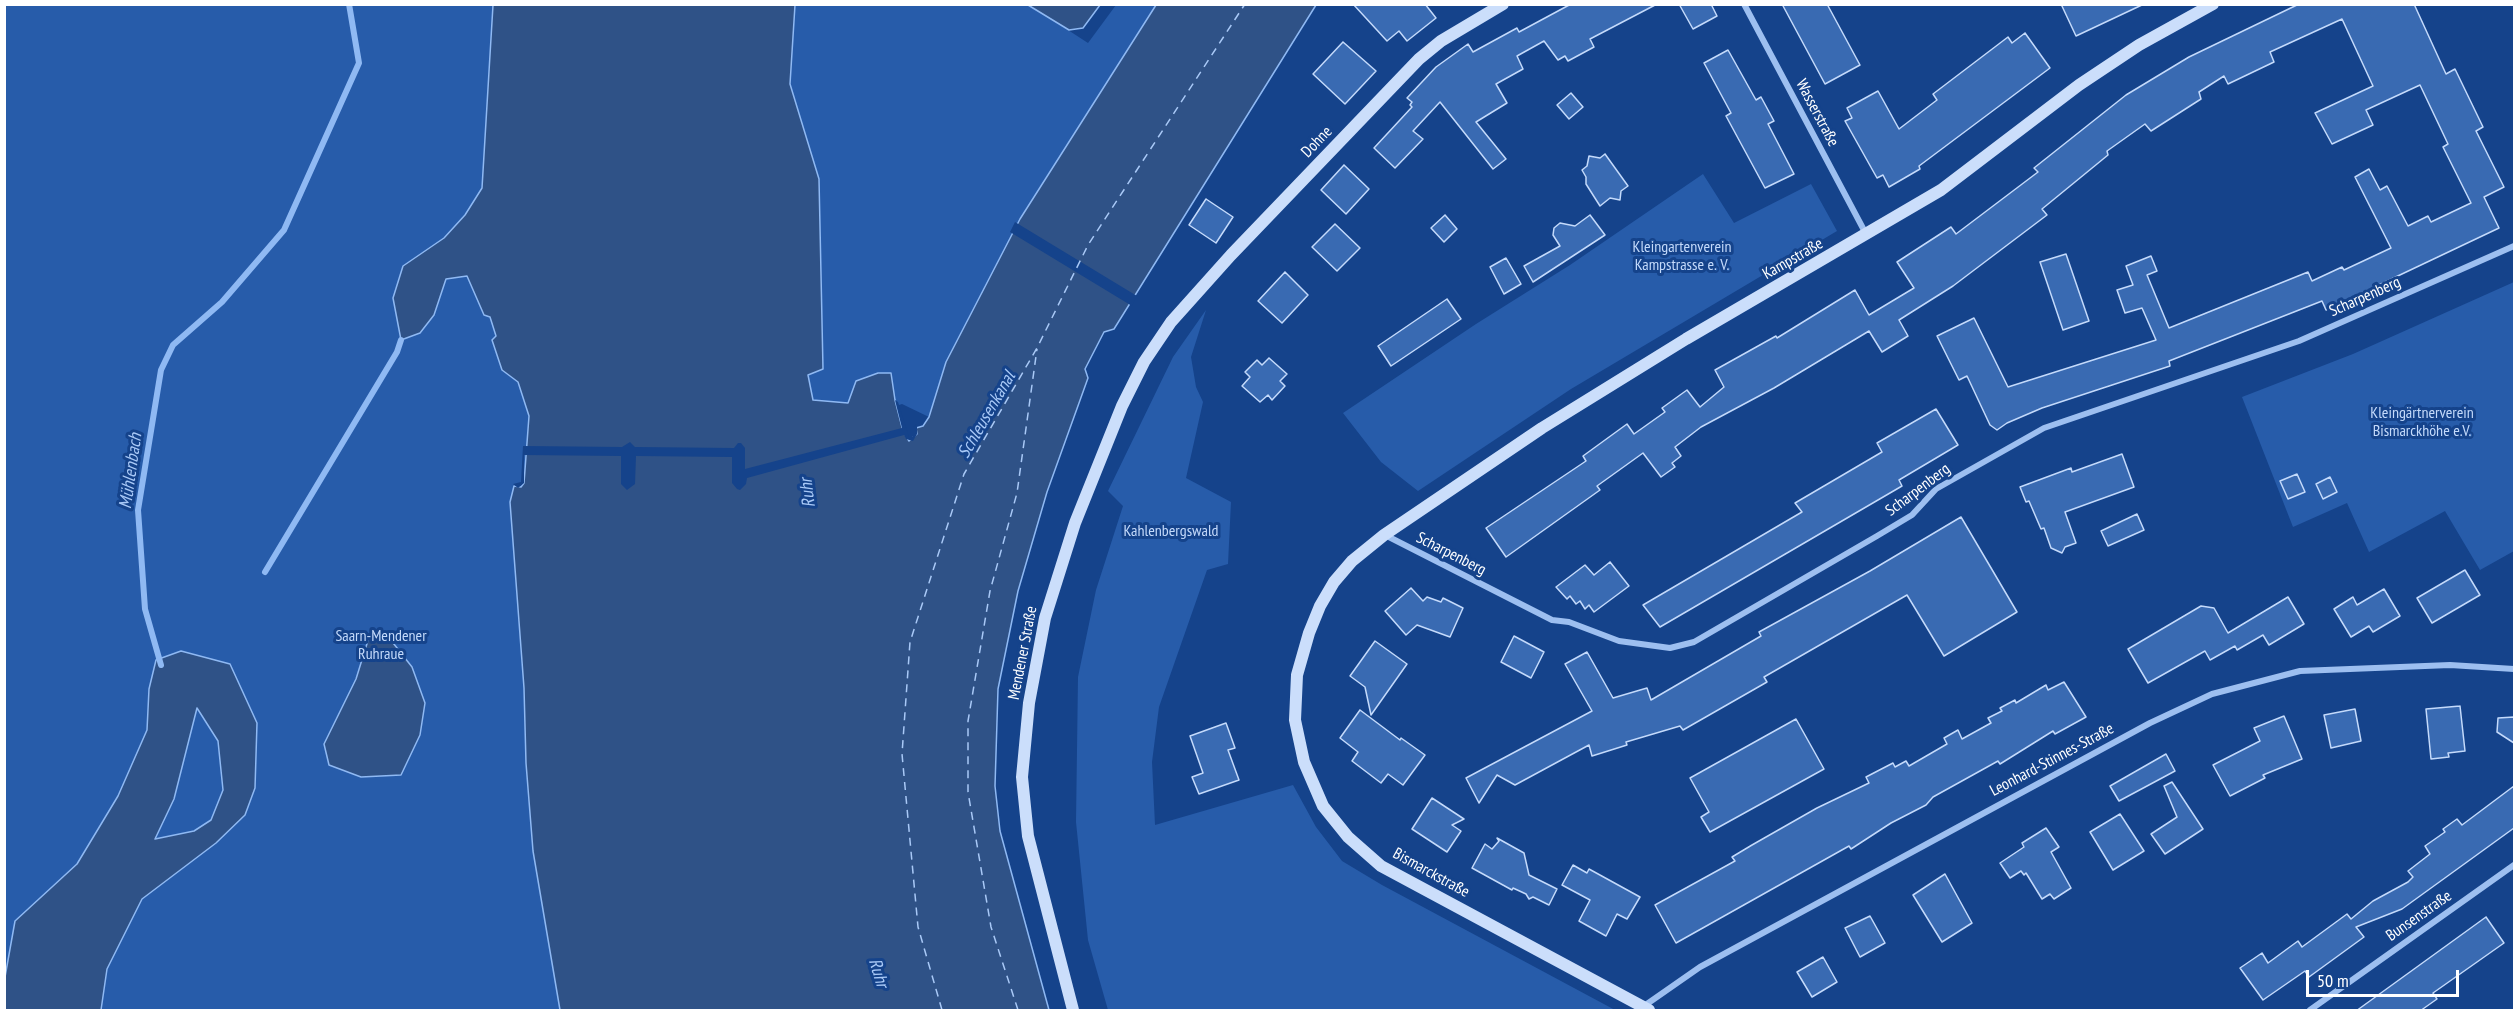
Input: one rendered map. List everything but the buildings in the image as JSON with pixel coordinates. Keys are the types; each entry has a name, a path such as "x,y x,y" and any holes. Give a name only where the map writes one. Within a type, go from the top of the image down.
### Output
{"main road":[{"name":"Dohne","path":"1171,322 1231,255 1419,59 1441,41 1503,4"},
{"name":"Kampstraße","path":"1384,535 1542,428 1686,339 1941,190 2079,86 2139,45 2213,4"},
{"name":"Mendener Straße","path":"1073,1011 1028,836 1022,777 1029,703 1045,618 1075,523 1122,406 1144,362 1171,322"},
{"name":"Bismarckstraße","path":"1384,535 1352,561 1324,598 1309,633 1297,675 1295,720 1304,762 1323,806 1348,837 1381,866 1646,1009"}],"street":[{"name":"Wasserstraße","path":"1744,4 1866,235"},
{"name":"Scharpenberg","path":"1384,535 1552,620 1569,622 1618,641 1670,648 1694,642 1912,515 1936,489 2044,428 2299,341 2514,246"},
{"name":"Leonhard-Stinnes-Straße","path":"1646,1009 1710,962 2150,723 2212,694 2300,671 2450,665 2514,669"},
{"name":"Bunsenstraße","path":"2310,1011 2514,865"}],"green space":[{"name":"Saarn-Mendener Ruhraue","path":"1028,4 1088,43 1116,5 1156,5 1020,219 946,362 929,417 902,404 762,450 846,1010 5,1010 4,5"},
{"name":"Kleingartenverein Kampstrasse e. V.","path":"1703,174 1734,223 1811,184 1837,231 1571,389 1418,491 1381,462 1343,413 1476,324 1570,265"},
{"name":"Kleingärtnerverein Bismarckhöhe e.V.","path":"2514,282 2514,551 2480,570 2445,511 2369,552 2347,503 2293,527 2242,397 2353,354"},
{"name":"Kahlenbergswald","path":"1206,310 1191,357 1196,387 1203,402 1186,478 1231,502 1228,564 1207,570 1159,707 1152,762 1155,825 1293,785 1316,827 1342,861 1382,885 1615,1010 1108,1010 1088,940 1076,822 1078,677 1096,590 1123,506 1108,491 1173,357"}],"water":[{"path":"493,5 795,5 790,84 819,179 823,369 808,375 813,400 848,403 856,381 878,373 891,373 903,431 909,441 917,434 916,428 923,426 929,417 946,362 1020,219 1156,5 1316,5 1114,329 1104,332 1085,369 1088,378 1047,492 1018,591 998,689 995,786 1000,831 1049,1010 560,1010 533,851 510,502 514,486 521,487 524,483 529,416 518,382 502,370 492,340 496,336 490,317 484,315 467,276 446,279 434,315 420,333 401,340 393,298 403,266 444,238 465,215 482,188"},
{"path":"1028,5 1100,5 1083,28 1069,30"},
{"path":"370,634 390,639 412,667 425,703 420,735 401,775 361,777 329,765 324,744 356,679"},
{"path":"181,651 230,664 257,723 255,788 245,815 216,843 142,899 107,969 101,1010 5,1010 5,977 15,921 77,864 118,796 147,730 149,689 156,660","holes":["197,708 218,741 223,790 211,820 194,831 155,839 174,799"]}],"pier":[{"path":"1015,222 1137,296 1132,306 1010,232"},
{"path":"895,400 898,402 909,437 913,437 913,427 917,424 917,434 913,441 906,439 904,435 747,478 746,484 740,490 732,483 732,457 636,456 635,484 627,490 621,484 621,456 524,455 524,483 518,488 513,484 521,482 523,446 622,447 630,442 635,447 734,448 741,443 745,448 745,469 902,428"}],"waterway":[{"name":"Mühlenbach","path":"161,665 145,609 138,510 161,370 173,345 222,302 284,230 359,63 349,4"},
{"path":"265,572 397,352 401,340"}],"ferry route":[{"path":"942,1010 918,927 902,754 910,642 964,474 1037,348 1088,245 1245,4"},
{"path":"1018,1010 991,927 968,792 968,721 990,591 1017,493 1037,349"}],"water label":[{"name":"Schleusenkanal","path":"987,415"},
{"name":"Ruhr","path":"808,493"},
{"name":"Ruhr","path":"878,973"}]}
